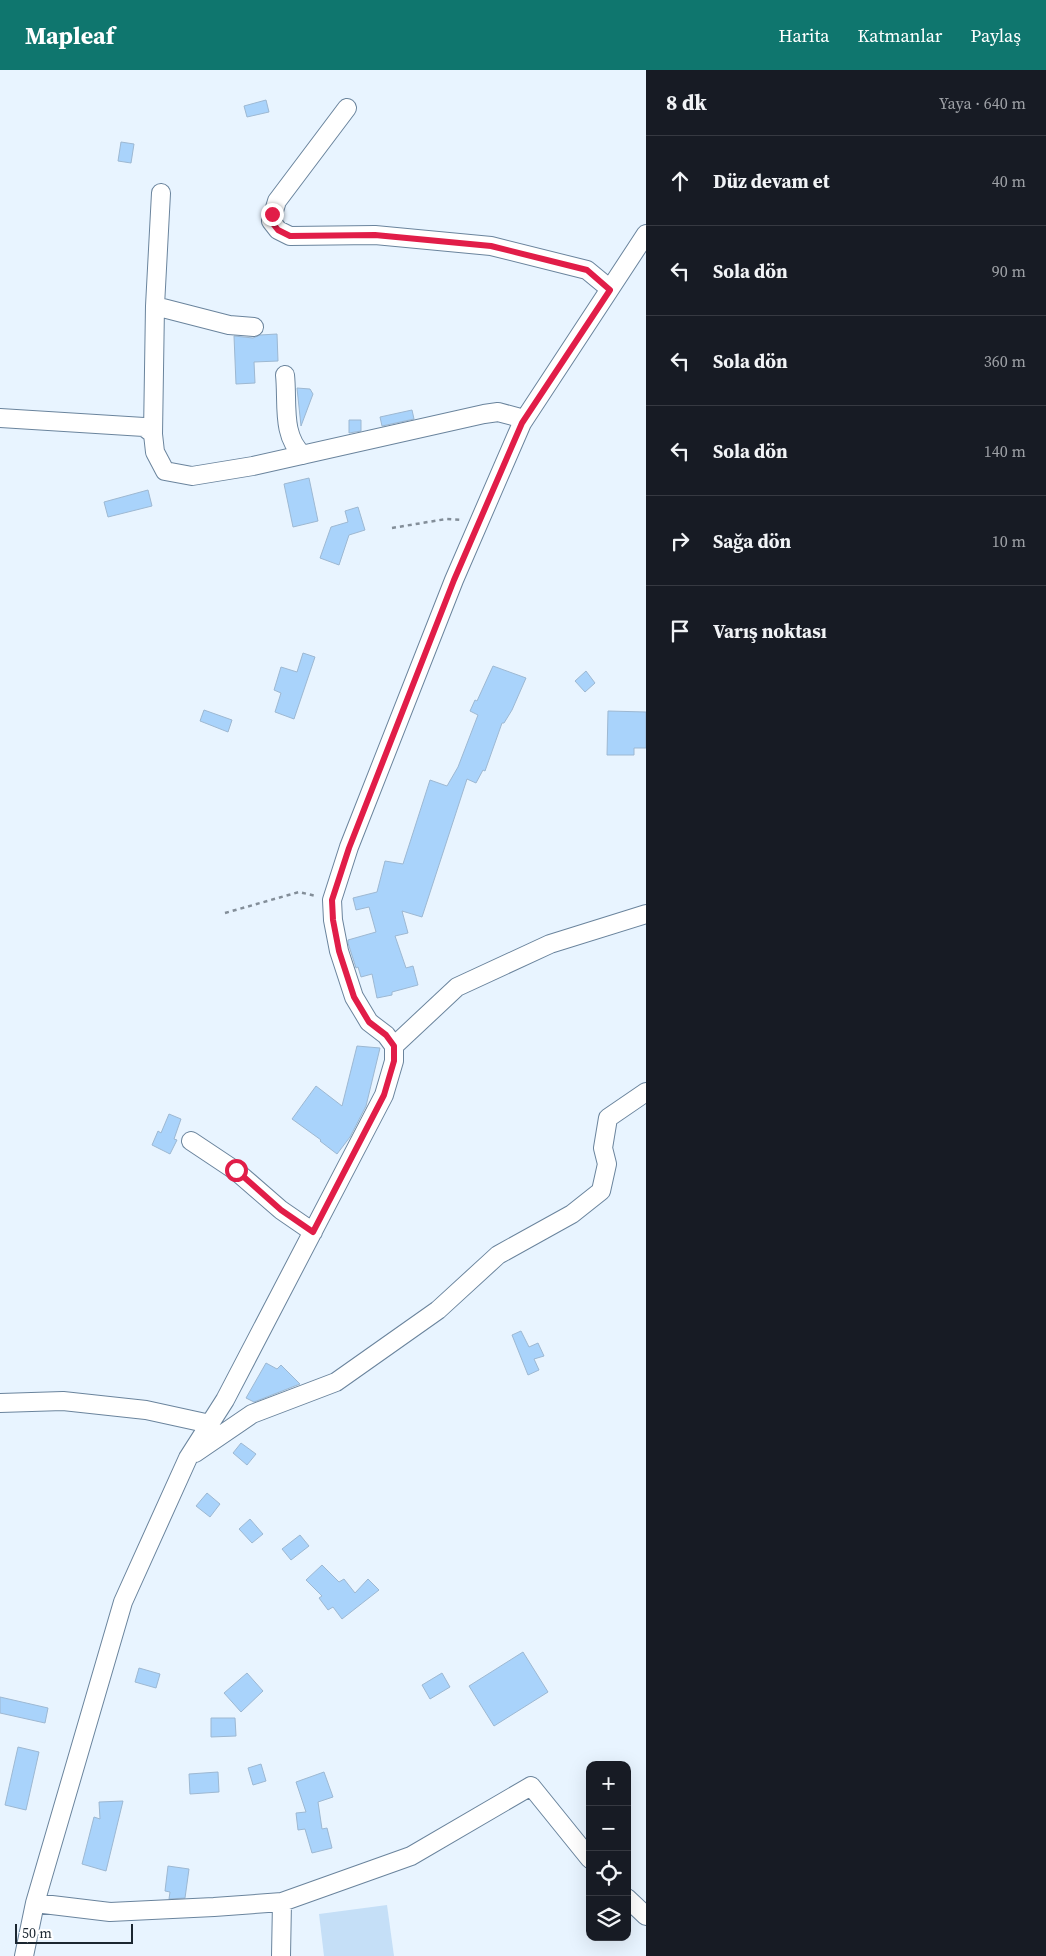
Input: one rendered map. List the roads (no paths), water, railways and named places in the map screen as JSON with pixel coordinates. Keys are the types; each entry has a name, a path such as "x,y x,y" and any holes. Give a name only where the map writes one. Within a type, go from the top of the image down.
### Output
{"street":[{"path":"347,108 277,201 271,221 278,230 290,236 375,235 491,246 587,270 610,290"},
{"path":"161,193 155,306 153,434 155,452 166,471 192,476 253,466 484,414 498,412 524,419"},
{"path":"24,1956 35,1903 123,1602 188,1458 225,1400 313,1232 384,1095 394,1061 394,1046 386,1035 369,1022 354,997 339,951 333,920 332,900 349,848 454,580 524,419 646,234"},
{"path":"155,306 229,325 254,327"},
{"path":"285,375 286,417 290,436 303,455"},
{"path":"0,418 144,427 153,434"},
{"path":"394,1046 457,987 550,944 646,914"},
{"path":"188,1458 252,1414 336,1382 438,1310 498,1256 572,1214 601,1191 607,1164 603,1148 608,1118 646,1092"},
{"path":"191,1141 236,1170 281,1210 313,1232"},
{"path":"0,1403 72,1402 146,1410 210,1424"},
{"path":"35,1903 110,1912 282,1902 411,1856 531,1786 586,1854"},
{"path":"282,1902 282,1956"},
{"path":"631,1902 646,1916"}]}
